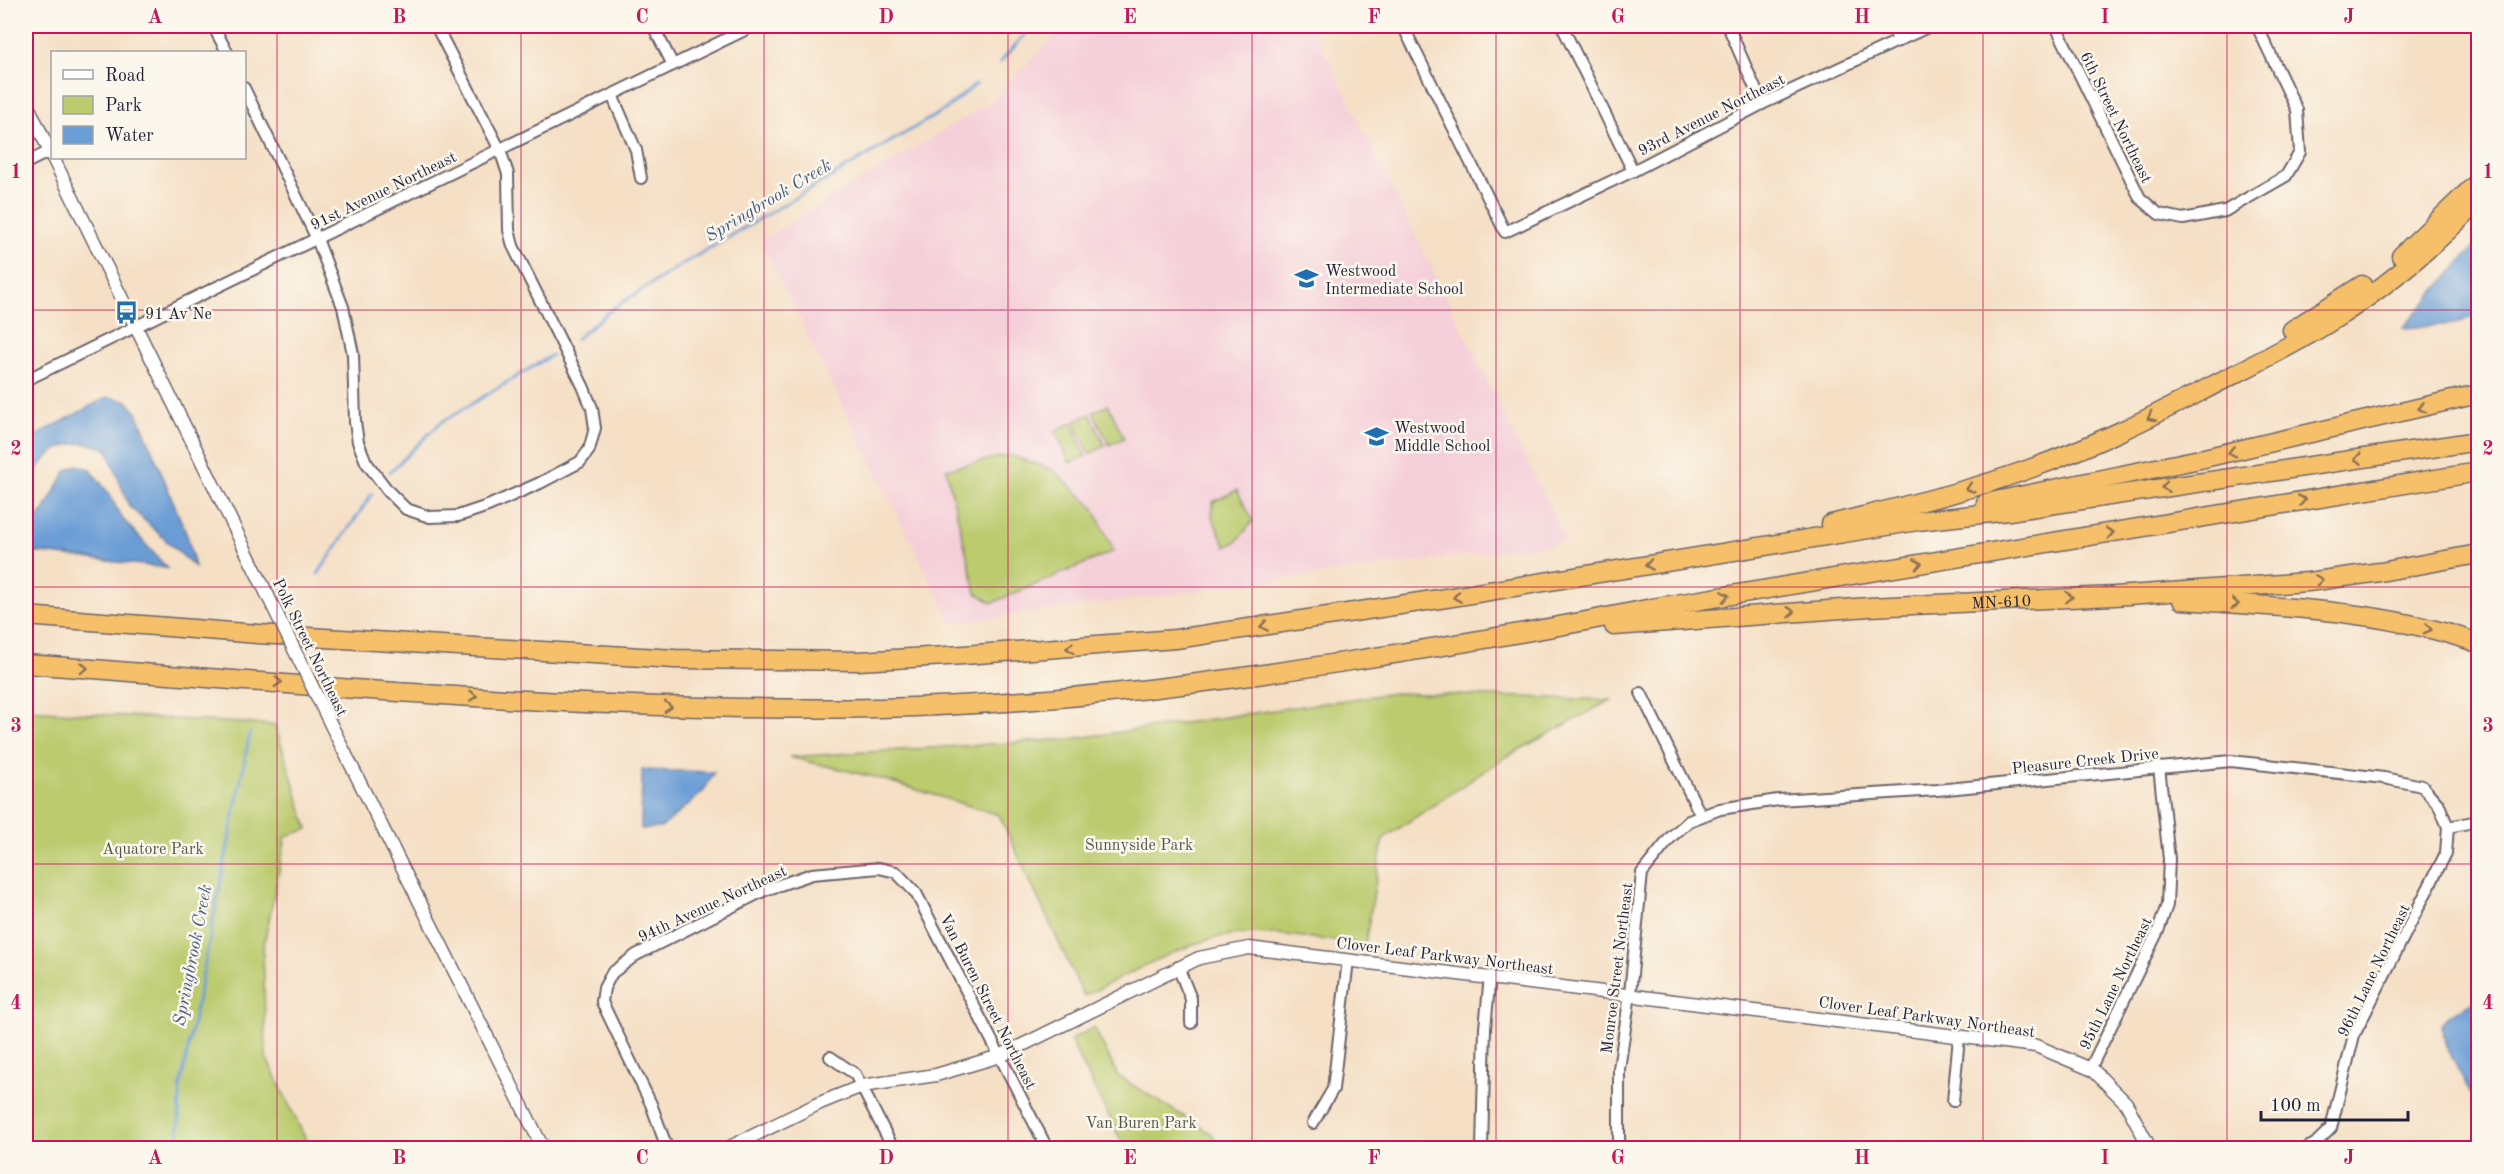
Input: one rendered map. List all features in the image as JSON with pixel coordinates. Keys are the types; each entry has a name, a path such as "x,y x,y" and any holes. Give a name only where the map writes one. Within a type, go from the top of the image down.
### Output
{"highway":[{"path":"2203,390 2351,293 2396,260 2430,231 2478,182"},
{"path":"1707,555 1950,495 2033,468 2110,438 2265,359 2339,316 2406,268 2449,231 2478,201"},
{"path":"1918,521 1994,501 2212,457 2478,394"},
{"path":"26,616 258,634 675,659 858,661 1176,639 1446,598 1918,521 2009,511 2478,441"},
{"path":"26,664 468,696 674,707 880,708 973,704 1146,689 1250,677 1523,634 1652,608 2478,472"},
{"name":"MN-610","path":"1523,634 1696,618 2114,596 2308,582 2478,554"},
{"path":"2114,596 2291,607 2392,620 2478,643"}],"street":[{"path":"213,26 226,51"},
{"path":"246,92 317,239 343,307 353,354 355,422 358,442 366,462 388,491 406,509 430,518 451,516 488,506 580,462 589,450 595,428 592,408 583,386 513,246 509,230 507,174 500,150 436,26"},
{"path":"653,26 672,65"},
{"name":"91st Avenue Northeast","path":"26,380 753,26"},
{"name":"93rd Avenue Northeast","path":"1403,26 1505,232 1633,171 1762,104 1930,26"},
{"path":"1562,26 1633,171"},
{"path":"1728,26 1762,104"},
{"path":"1891,26 1899,41"},
{"name":"6th Street Northeast","path":"2056,26 2140,198 2159,214 2183,219 2224,211 2286,176 2300,152 2297,110 2257,26"},
{"path":"612,95 636,150 641,178"},
{"name":"Polk Street Northeast","path":"26,102 51,153"},
{"path":"26,163 51,155"},
{"name":"Polk Street Northeast","path":"54,159 332,727 543,1149"},
{"path":"1641,693 1701,816"},
{"name":"Pleasure Creek Drive","path":"1701,816 1720,809 1778,800 1927,791 2231,761 2384,778 2422,786 2439,805 2448,827"},
{"name":"95th Lane Northeast","path":"2090,1069 2158,931 2168,905 2169,859 2159,767"},
{"name":"Monroe Street Northeast","path":"1618,1149 1619,1069 1630,994 1642,873 1671,837 1689,821 1701,816"},
{"path":"2448,827 2478,821"},
{"name":"96th Lane Northeast","path":"2307,1149 2316,1144 2331,1128 2354,1035 2446,854 2448,827"},
{"name":"94th Avenue Northeast","path":"667,1149 651,1104 602,1002 604,988 612,973 636,955 765,890 812,874 879,868 896,872"},
{"name":"Van Buren Street Northeast","path":"896,872 916,893 922,903 1047,1149"},
{"name":"Clover Leaf Parkway Northeast","path":"728,1149 820,1103 862,1086 936,1075 1000,1056 1178,968 1214,954 1249,948 1490,976 2036,1046 2090,1069 2126,1103 2150,1149"},
{"path":"1313,1123 1332,1089 1341,1033 1348,960"},
{"path":"1178,968 1191,999 1191,1023"},
{"path":"1482,1149 1485,1028 1490,976"},
{"path":"1953,1101 1959,1037"},
{"path":"830,1057 855,1074 893,1149"}],"shaded area":[{"path":"1065,26 1312,26 1567,542 952,623 760,241 988,104"}],"green space":[{"path":"1108,405 1124,438 1109,445 1093,412"},
{"path":"1090,414 1105,446 1090,454 1074,422"},
{"path":"1071,423 1086,456 1070,463 1055,431"},
{"path":"1009,455 1053,470 1093,507 1114,551 992,603 976,593 946,469"},
{"path":"1237,490 1253,521 1237,541 1226,547 1212,517 1213,502"},
{"name":"Sunnyside Park","path":"1394,693 1611,700 1506,757 1383,839 1365,945 1268,933 1217,937 1178,950 1084,996 999,815 882,779 789,757 1071,739"},
{"name":"Aquatore Park","path":"26,710 275,725 308,829 286,836 263,949 266,1057 310,1148 26,1148"},
{"name":"Van Buren Park","path":"1094,1027 1118,1076 1212,1134 1220,1148 1125,1148 1070,1040"}],"water":[{"path":"2478,242 2478,315 2454,324 2403,328"},
{"path":"107,397 127,401 137,413 188,538 195,567 129,506 107,449 93,444 80,443 58,449 40,465 26,488 26,441"},
{"path":"77,465 90,469 109,494 122,518 167,568 26,551 26,532 43,512 66,471"},
{"path":"642,770 714,772 704,791 661,828 641,829"},
{"path":"2478,999 2478,1105 2451,1055 2441,1025 2448,1016"}],"waterway":[{"name":"Springbrook Creek","path":"1000,62 1033,26"},
{"name":"Springbrook Creek","path":"576,339 608,312 676,268 946,109 976,84"},
{"name":"Springbrook Creek","path":"390,472 440,423 552,355"},
{"name":"Springbrook Creek","path":"318,574 372,494"},
{"name":"Springbrook Creek","path":"178,1148 180,1089 250,733"}],"place":[{"name":"Westwood Intermediate School","path":"1307,279"},
{"name":"91 Av Ne","path":"127,313"},
{"name":"Westwood Middle School","path":"1376,436"}]}
